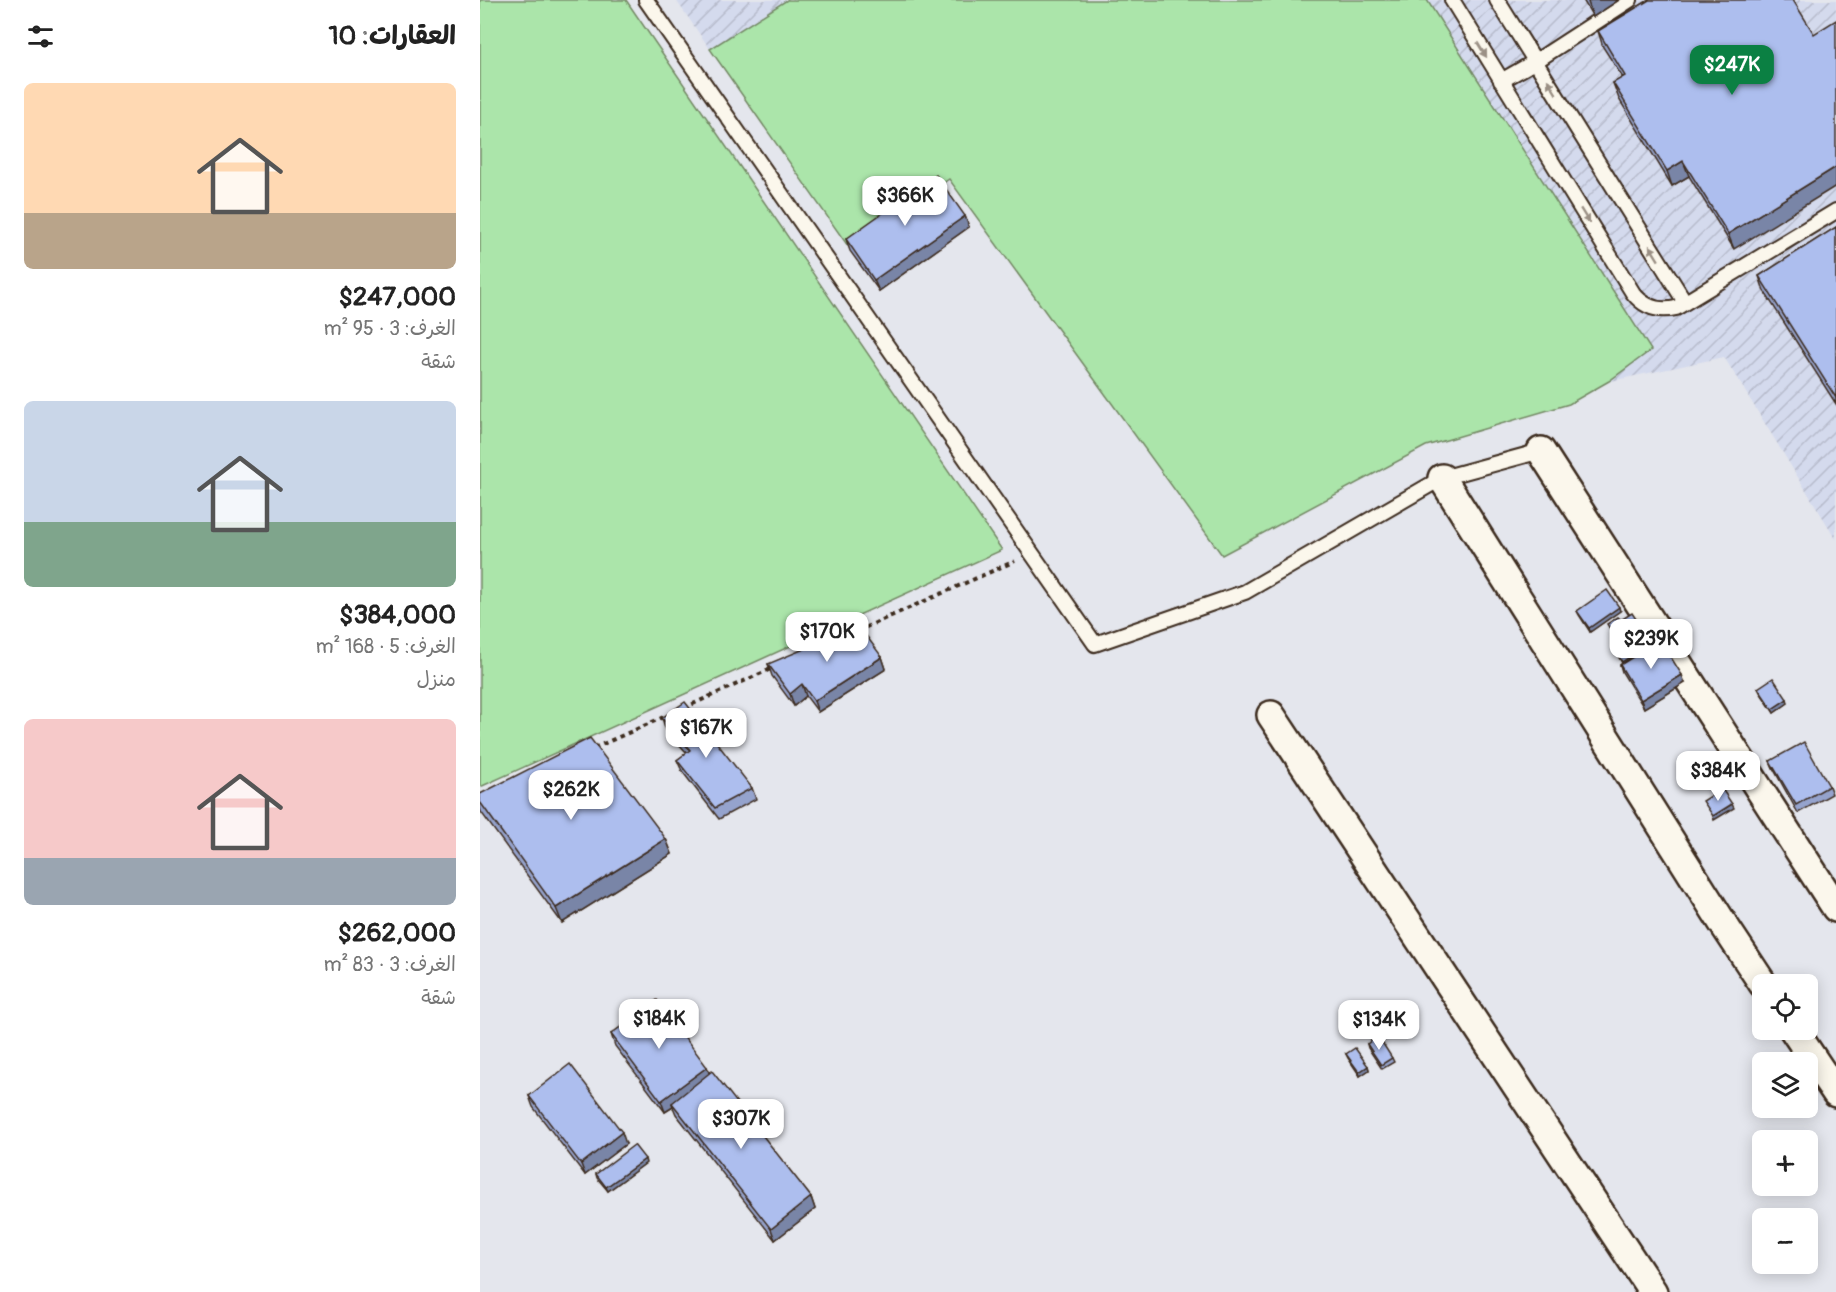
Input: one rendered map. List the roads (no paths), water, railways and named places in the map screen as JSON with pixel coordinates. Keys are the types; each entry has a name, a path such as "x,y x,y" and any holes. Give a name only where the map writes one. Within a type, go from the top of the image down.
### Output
{"street":[{"path":"1541,451 1836,908"},
{"path":"1442,478 1756,974"},
{"path":"1271,715 1653,1292"},
{"path":"1800,1040 1836,1093"}],"lane":[{"path":"646,0 1095,644 1245,592 1442,478 1541,451"},
{"path":"1452,0 1639,300 1647,306 1667,310 1685,302 1836,211"},
{"path":"1497,0 1685,302"},
{"path":"1502,81 1630,0"}]}
